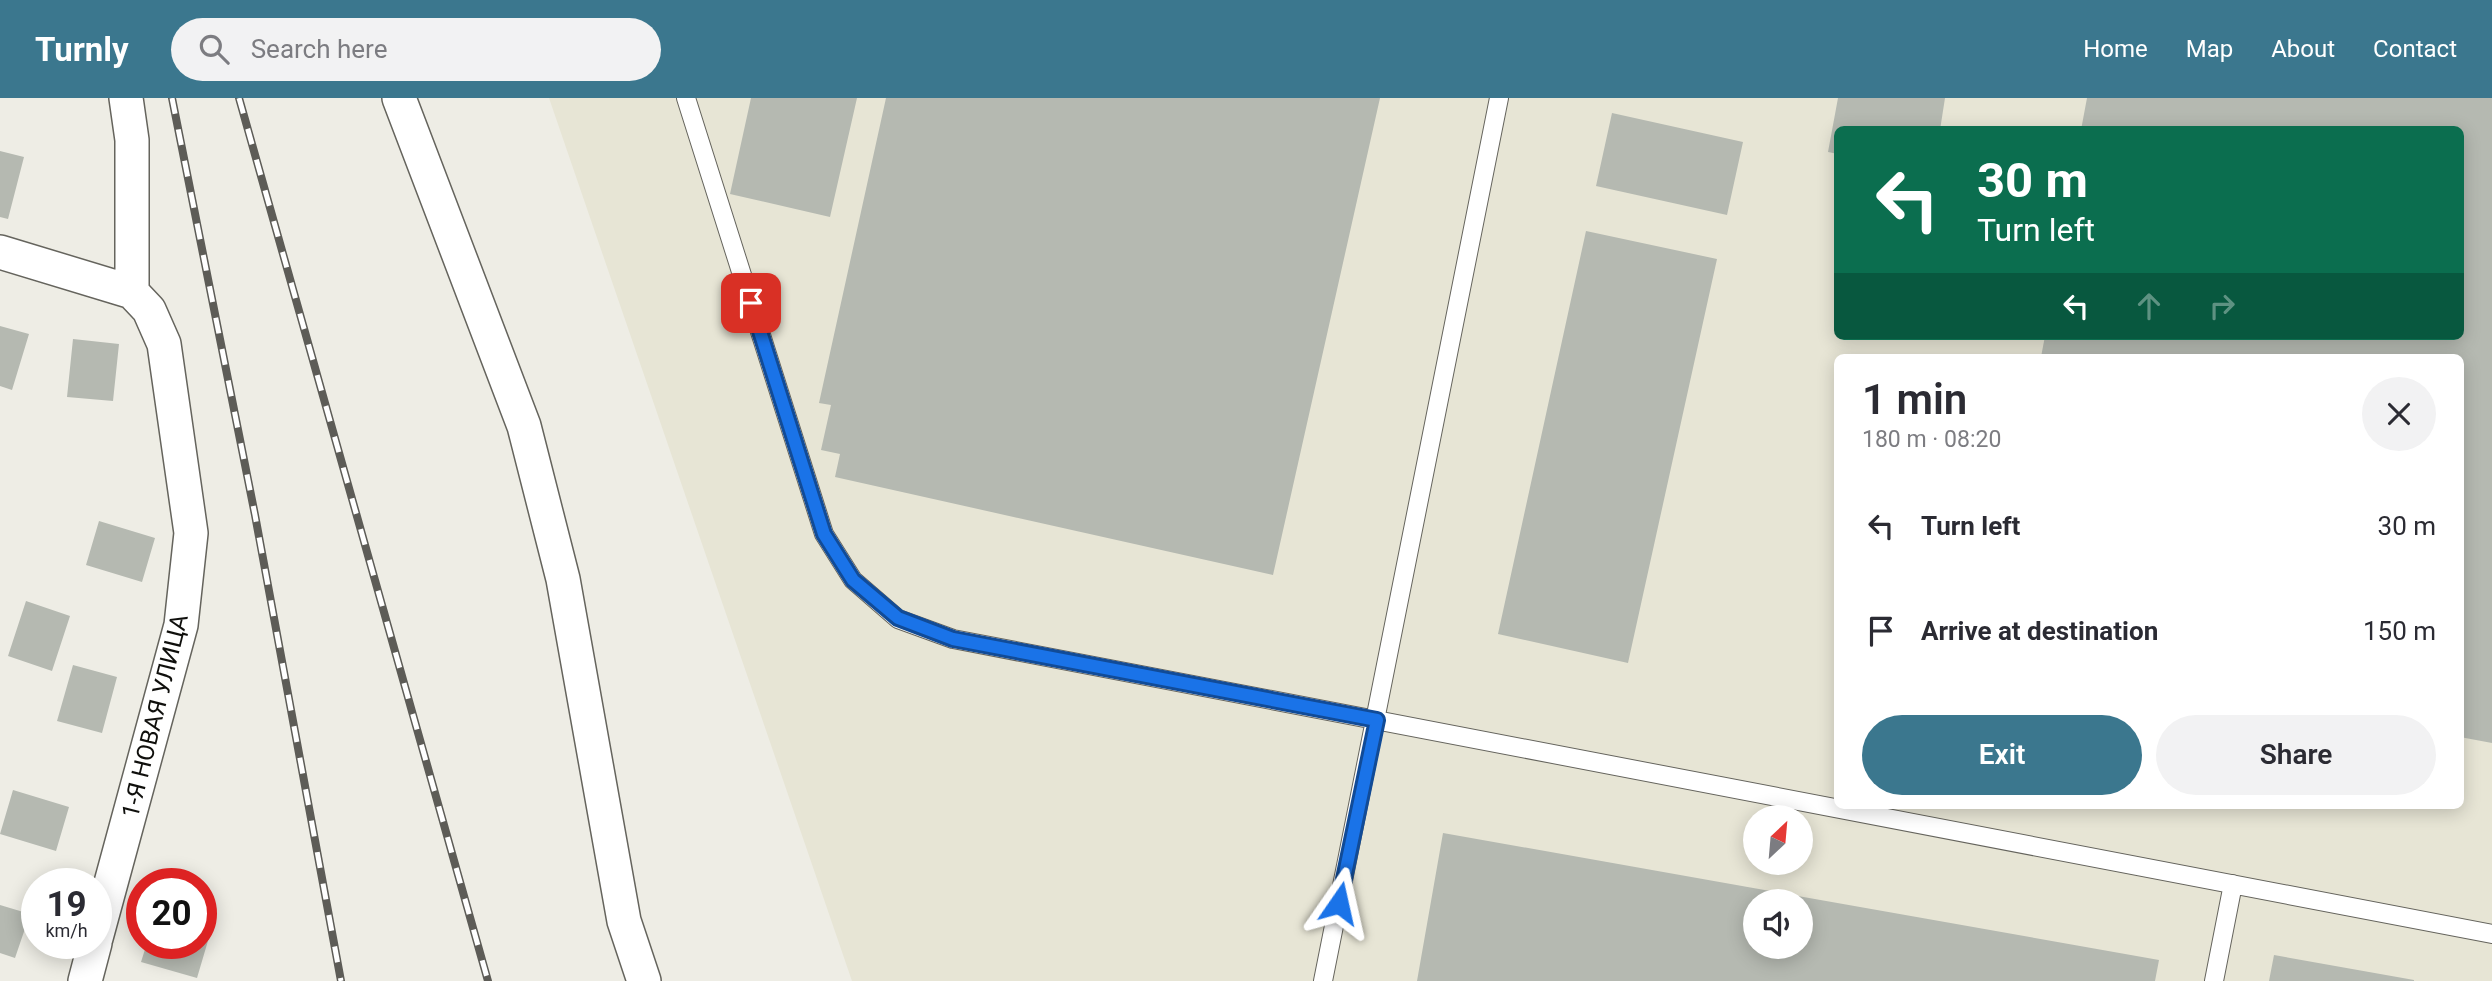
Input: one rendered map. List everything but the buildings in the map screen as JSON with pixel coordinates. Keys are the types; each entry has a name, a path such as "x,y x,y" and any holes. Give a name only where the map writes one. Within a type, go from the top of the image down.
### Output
{"street":[{"path":"0,252 132,292 132,140 127,98"},
{"path":"399,98 524,426 563,579 624,921 644,981"},
{"name":"1-Я НОВАЯ УЛИЦА","path":"112,879 181,625 191,533 164,344 149,310 132,292"},
{"path":"85,981 91,959"}],"lane":[{"path":"686,98 824,534 853,580 898,618 953,639 1834,808"},
{"path":"1323,981 1499,98"},
{"path":"1842,809 2492,934"},
{"path":"2214,981 2233,884"}],"shaded area":[{"path":"549,98 2492,98 2492,981 852,981"}],"railway":[{"path":"172,98 255,515 341,981"},
{"path":"239,98 488,981"}],"route":[{"path":"751,303 824,534 853,580 898,618 953,639 1377,720 1339,903"}]}
